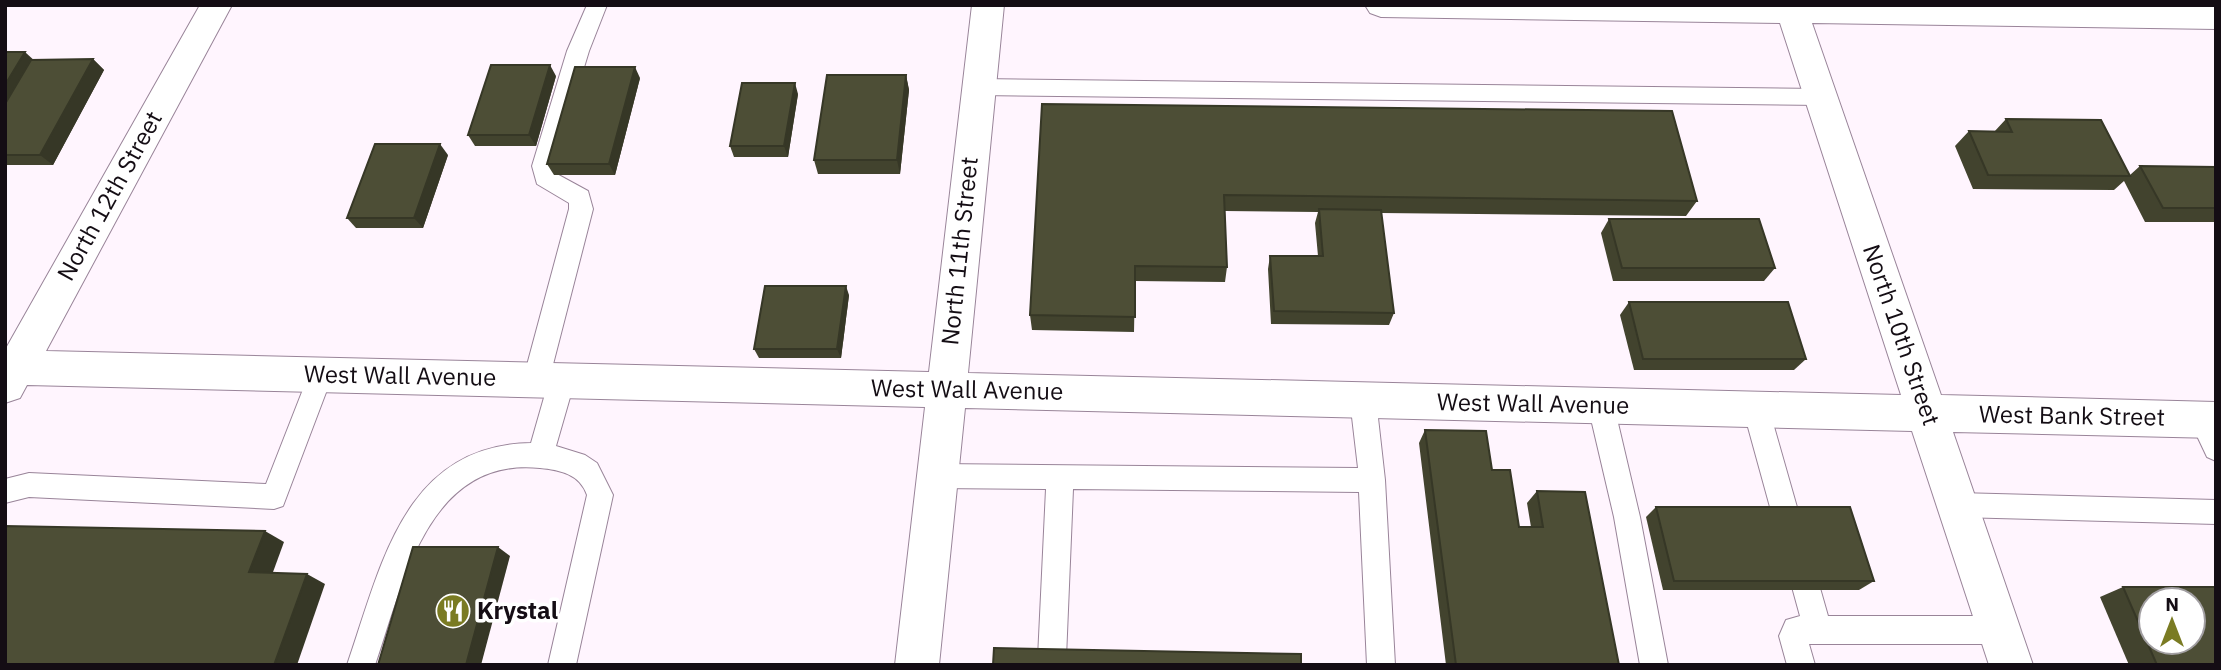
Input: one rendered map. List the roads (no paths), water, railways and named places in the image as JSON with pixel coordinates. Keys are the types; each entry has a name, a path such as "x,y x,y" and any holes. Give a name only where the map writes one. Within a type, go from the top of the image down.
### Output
{"street":[{"name":"North 12th Street","path":"9,374 216,5"},
{"name":"North 11th Street","path":"917,665 988,5"},
{"path":"1381,5 1791,8 2216,17"},
{"name":"North 10th Street","path":"1791,8 2006,647"},
{"name":"West Wall Avenue","path":"9,374 321,374 1928,413"},
{"name":"West Bank Street","path":"1928,413 2211,429"}],"lane":[{"path":"541,455 549,380 581,209 580,198 545,178 543,166 579,51 597,5"},
{"path":"978,87 1821,97"},
{"path":"5,491 29,485 274,497 321,374"},
{"path":"1363,400 1372,480 1381,665"},
{"path":"1601,406 1627,517 1654,665"},
{"path":"1756,409 1818,629"},
{"path":"361,665 404,548 423,510 464,470 510,456 541,455 575,461 595,477 600,495 562,665"},
{"path":"936,476 1372,480"},
{"path":"1052,658 1060,477"},
{"path":"1958,505 2216,512"},
{"path":"1801,665 1793,636 1796,629 2006,647"}],"place":[{"name":"Krystal","path":"453,611"}]}
